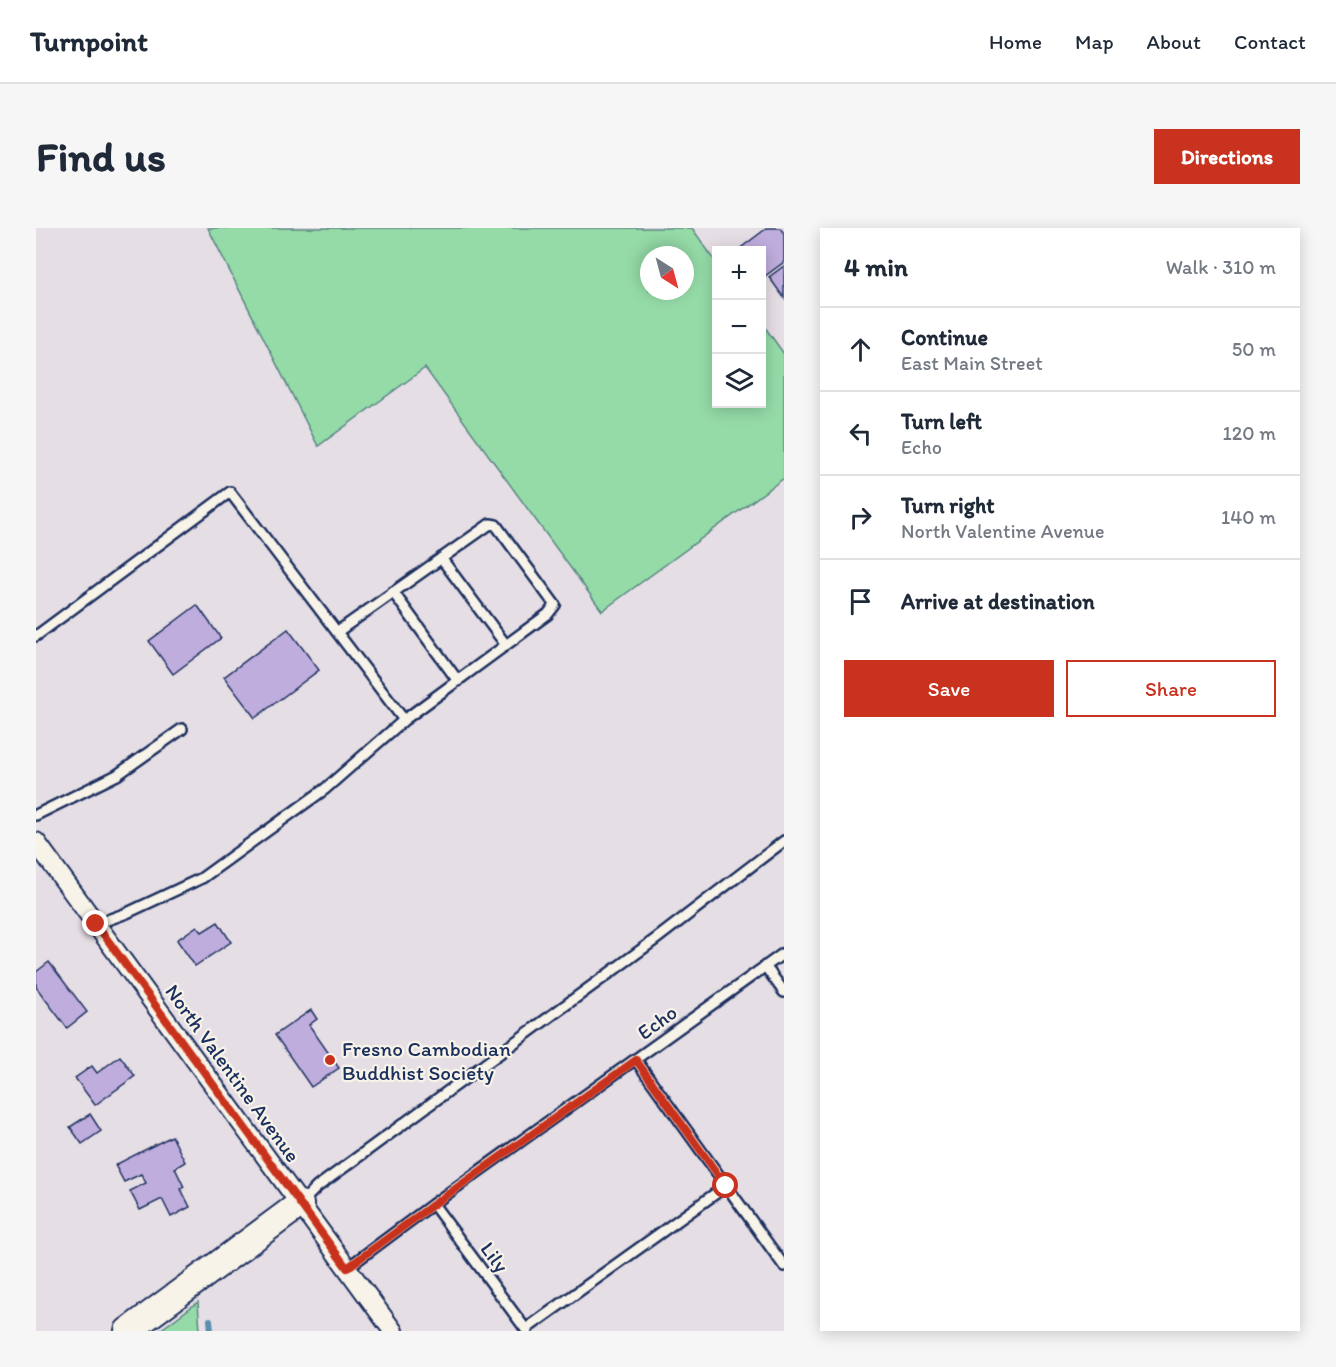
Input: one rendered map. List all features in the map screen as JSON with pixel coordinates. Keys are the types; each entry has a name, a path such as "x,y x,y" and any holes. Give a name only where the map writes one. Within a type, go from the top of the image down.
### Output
{"street":[{"name":"North Valentine Avenue","path":"36,842 393,1331"},
{"path":"128,1331 300,1204"}],"lane":[{"path":"36,636 230,492 404,720"},
{"path":"96,924 127,913 202,878 325,789 404,720 548,614 555,605 496,525 490,524 337,632"},
{"path":"441,558 506,645"},
{"path":"393,592 458,681"},
{"path":"36,815 117,775 182,729"},
{"path":"300,1204 327,1180 656,939 784,841"},
{"name":"Echo","path":"347,1268 784,952"},
{"path":"765,966 784,992"},
{"path":"636,1060 784,1266"},
{"path":"526,1330 726,1186"},
{"name":"Lily","path":"434,1204 526,1330"}],"green space":[{"path":"208,228 692,228 712,256 712,408 766,408 766,329 784,354 784,478 602,611 425,368 318,446"},
{"path":"198,1302 200,1331 159,1331"}],"building":[{"path":"767,228 780,228 784,233 784,262 766,275 766,246 743,246"},
{"path":"784,266 784,298 769,277"},
{"path":"197,605 221,638 173,674 149,641"},
{"path":"288,629 319,670 255,718 224,677"},
{"path":"218,922 231,942 195,966 177,940 197,926 202,932"},
{"path":"49,962 87,1012 67,1028 36,987 36,972"},
{"path":"311,1010 317,1019 309,1025 339,1068 311,1087 275,1035"},
{"path":"120,1056 135,1076 95,1105 75,1078 92,1066 97,1073"},
{"path":"90,1114 101,1131 82,1144 70,1127"},
{"path":"172,1136 185,1162 175,1168 184,1187 181,1189 190,1207 171,1217 162,1199 140,1210 130,1191 146,1183 141,1174 124,1182 115,1165"}],"waterway":[{"path":"210,1320 211,1331"}],"place":[{"name":"Fresno Cambodian Buddhist Society","path":"330,1060"}],"route":[{"path":"96,924 347,1268 636,1060 726,1186"}]}
